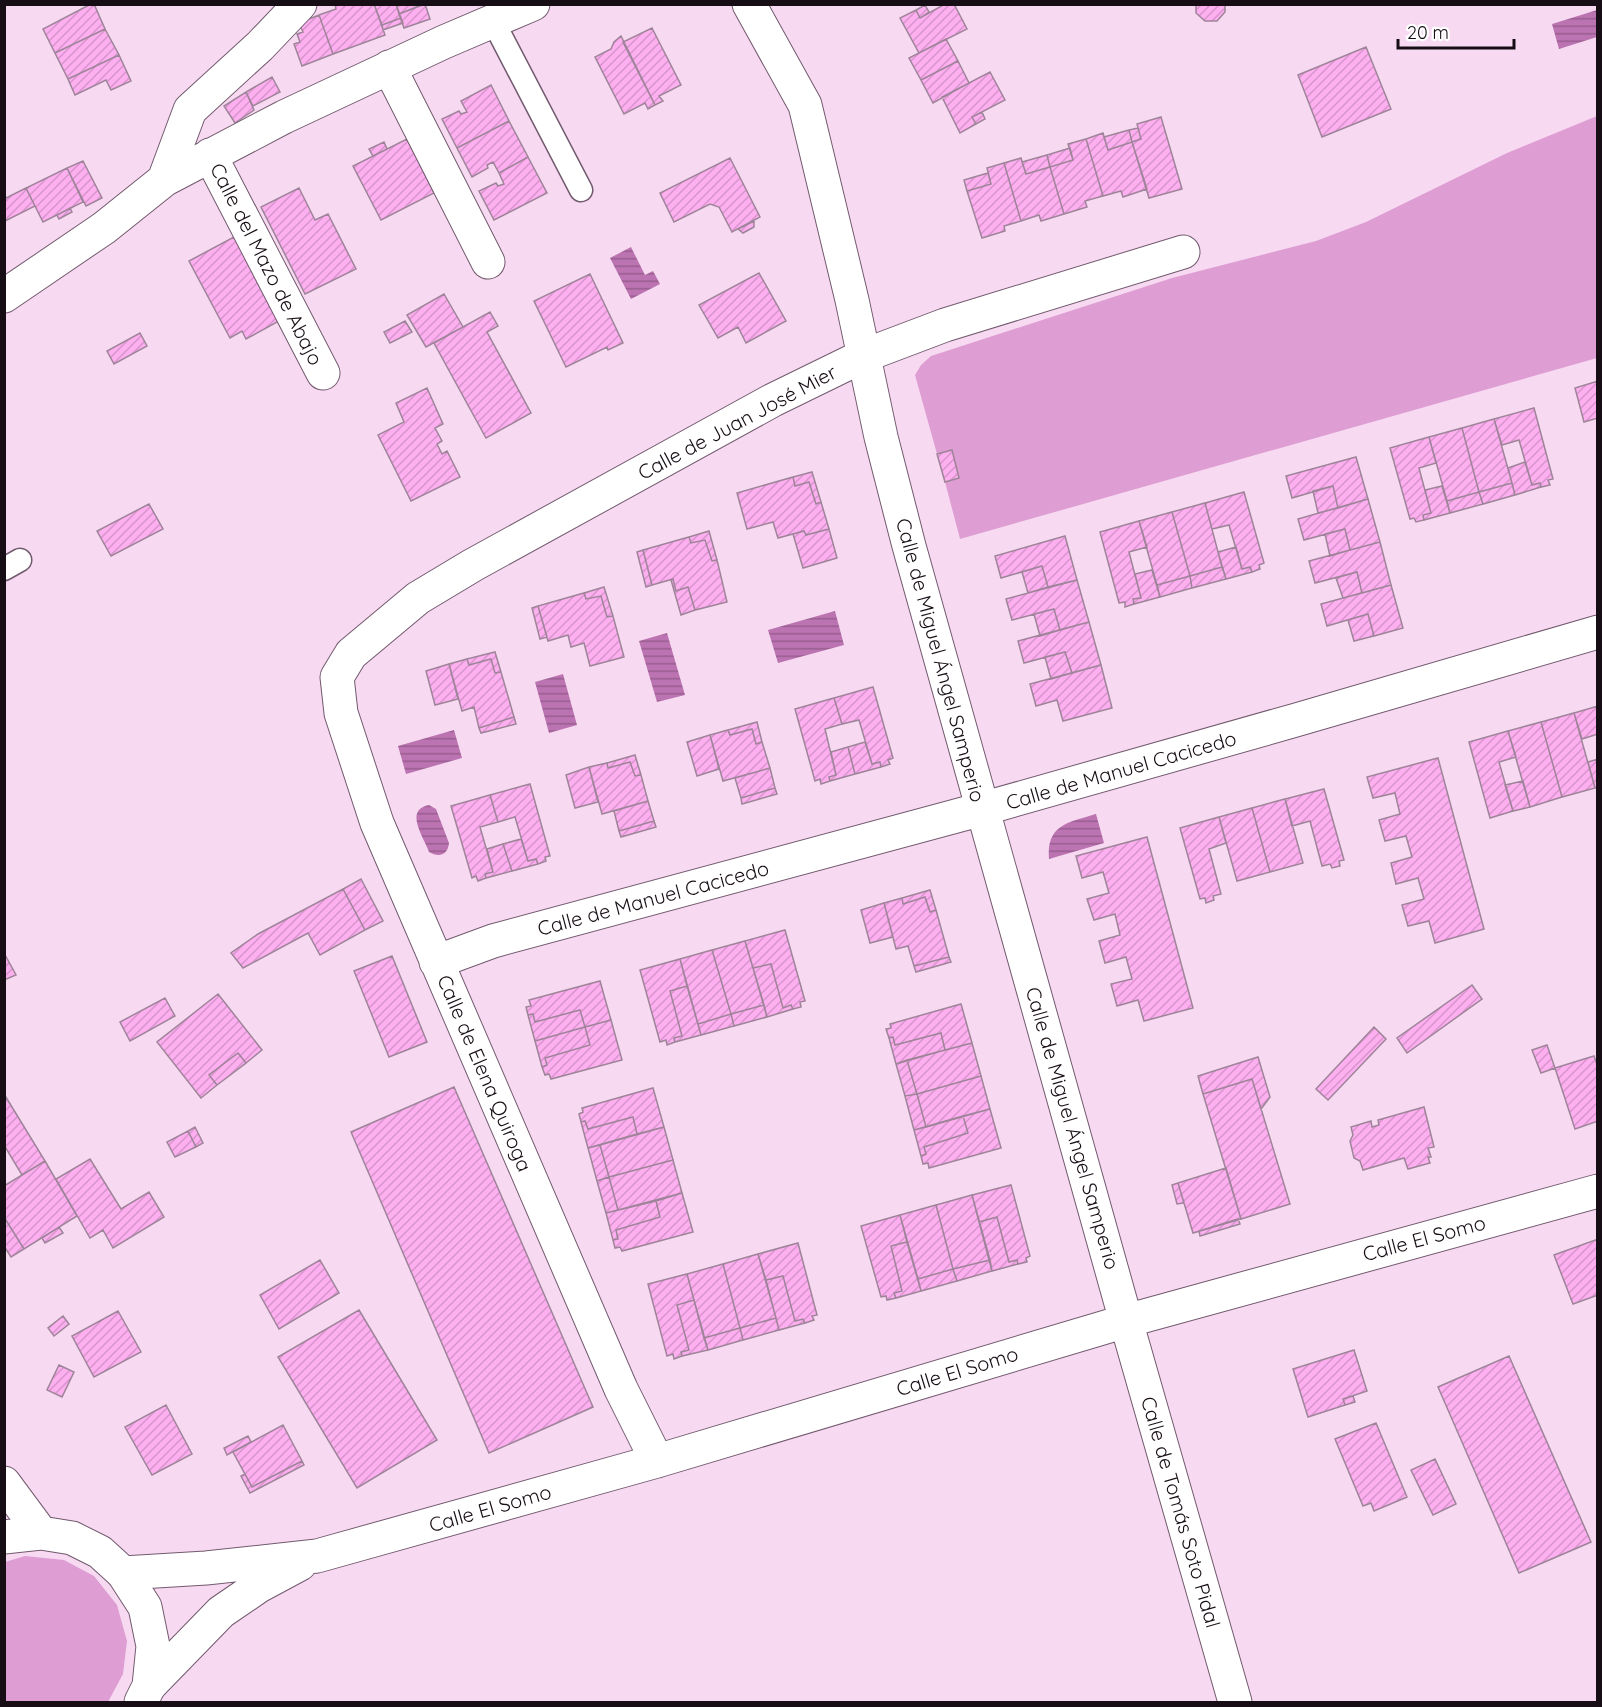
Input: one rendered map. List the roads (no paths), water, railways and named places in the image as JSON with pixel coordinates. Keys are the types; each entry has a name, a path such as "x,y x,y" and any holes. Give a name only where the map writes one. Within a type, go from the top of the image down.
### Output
{"street":[{"path":"164,180 190,110 260,46 300,4"},
{"name":"Calle del Mazo de Abajo","path":"4,296 104,228 164,180 284,117 389,67 533,4"},
{"name":"Calle de Miguel Ángel Samperio","path":"749,4 805,105 852,300 881,437 909,546 1126,1321"},
{"path":"389,67 488,262"},
{"name":"Calle del Mazo de Abajo","path":"210,155 323,373"},
{"name":"Calle de Juan José Mier","path":"337,677 351,654 418,598 473,565 773,400 863,356 945,325 1183,252"},
{"name":"Calle de Manuel Cacicedo","path":"436,962 493,941 982,809 1598,632"},
{"name":"Calle de Elena Quiroga","path":"337,677 341,713 377,824 621,1389 657,1461"},
{"name":"Calle El Somo","path":"123,1573 206,1568 317,1556 657,1461 1126,1321 1598,1191"},
{"name":"Calle de Tomás Soto Pidal","path":"1126,1321 1235,1702"},
{"path":"4,1483 41,1533"},
{"path":"4,1537 41,1533 72,1539 100,1552 123,1573 145,1607 153,1646 145,1694"},
{"name":"Calle El Somo","path":"145,1694 221,1612 259,1586 317,1556"}],"lane":[{"path":"493,21 581,190"}]}
